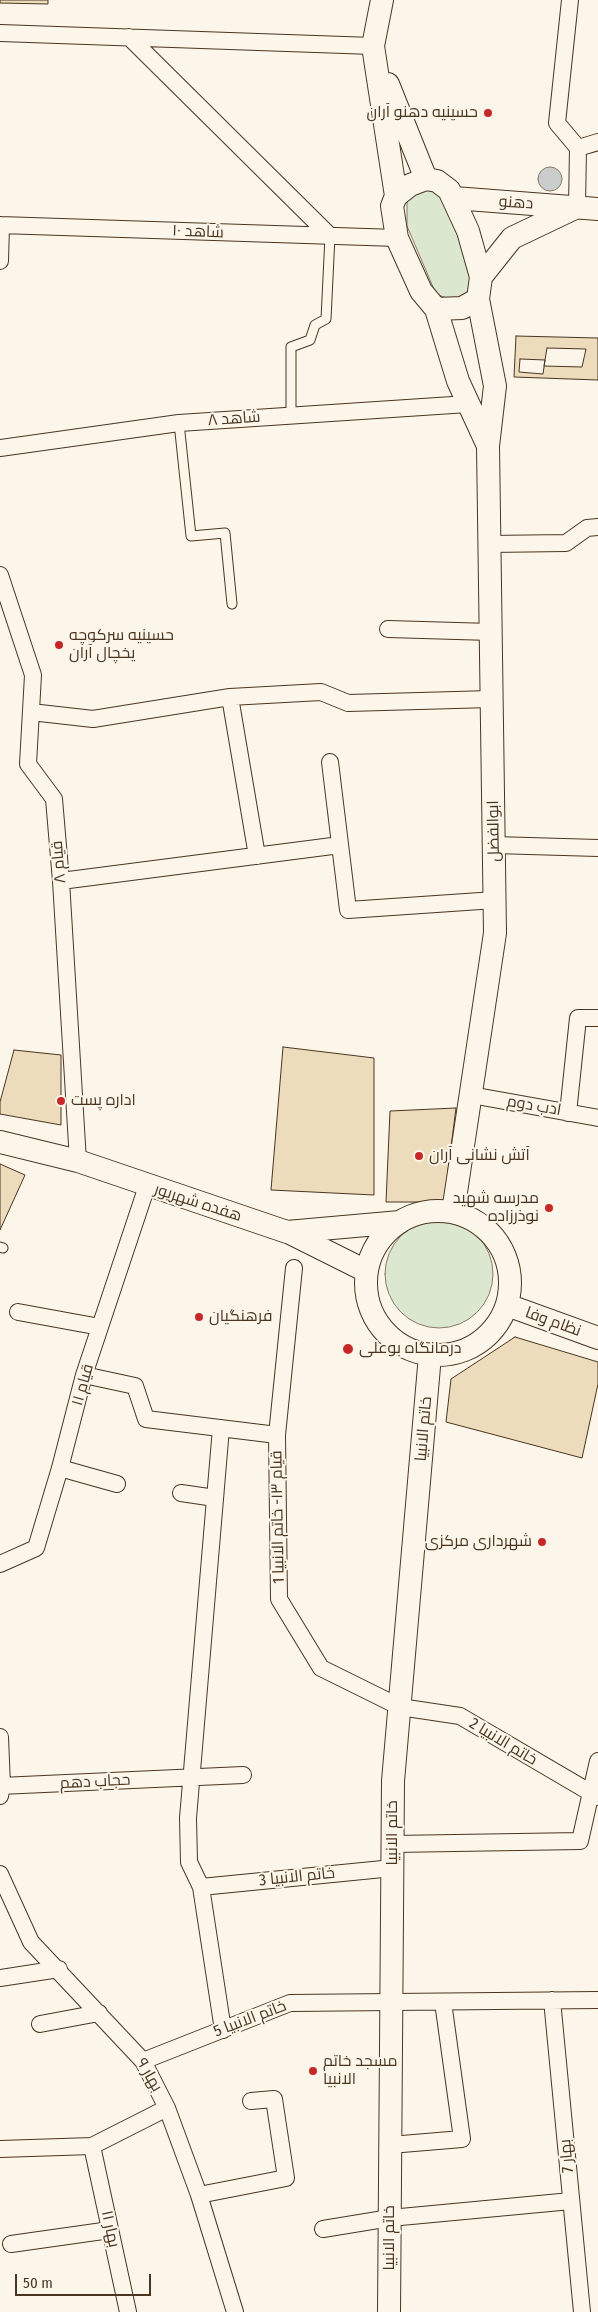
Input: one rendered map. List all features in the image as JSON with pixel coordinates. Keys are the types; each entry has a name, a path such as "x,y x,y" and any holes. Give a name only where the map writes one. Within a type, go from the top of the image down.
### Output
{"street":[{"path":"382,0 373,46 396,196"},
{"path":"570,0 557,123 578,148 588,208"},
{"path":"0,33 373,46"},
{"path":"129,38 330,236"},
{"path":"373,46 426,179"},
{"path":"578,148 598,142"},
{"path":"481,277 468,231 449,190 437,181 426,179 410,185 396,196 392,206 396,238 420,291 436,309 458,381 488,446"},
{"name":"دهنو","path":"454,198 588,208"},
{"name":"دهنو","path":"481,277 512,238 588,208"},
{"path":"0,225 0,261"},
{"name":"شاهد ۱۰","path":"0,225 396,238"},
{"name":"ابوالفضل","path":"453,1212 495,932 488,446 495,386 478,299 481,277"},
{"path":"436,309 462,308 478,299"},
{"name":"شاهد ۸","path":"0,448 179,423 468,404"},
{"path":"489,544 566,543 586,528 598,527"},
{"name":"قیام ۸","path":"0,575 33,675 28,764 54,799 62,881 78,1161"},
{"path":"388,629 490,632"},
{"path":"31,712 93,719 230,697 321,692 348,703 492,699"},
{"path":"230,697 257,856"},
{"path":"330,762 348,910 495,900"},
{"path":"62,881 340,845"},
{"path":"494,845 598,848"},
{"path":"568,1113 578,1018 598,1018"},
{"name":"ادب دوم","path":"471,1095 598,1118"},
{"name":"هفده شهریور","path":"0,1142 78,1161 147,1186 288,1232 400,1222"},
{"name":"قیام ۱۱","path":"0,1564 36,1548 60,1468 84,1376 147,1186"},
{"path":"430,1211 453,1212 476,1221 494,1237 506,1258 511,1282 508,1305 496,1327 478,1344 455,1354 430,1356 407,1349 388,1336 383,1330 374,1317 366,1295 366,1271 374,1249 388,1231 400,1222 430,1211"},
{"path":"288,1232 366,1271"},
{"name":"قیام ۱۳- خاتم الانبیا 1","path":"294,1268 277,1435 279,1599 320,1668 400,1707"},
{"name":"نظام وفا","path":"508,1305 598,1338"},
{"path":"18,1312 100,1327"},
{"name":"خاتم الانبیا","path":"389,2312 393,1781 430,1356"},
{"path":"84,1376 135,1386 146,1419 277,1435"},
{"path":"222,1428 191,1778 189,1862 201,1887 223,2030"},
{"path":"60,1468 117,1484"},
{"path":"181,1493 215,1498"},
{"name":"خاتم الانبیا 2","path":"400,1707 460,1716 594,1796"},
{"path":"0,1738 1,1790"},
{"path":"393,1844 580,1841 594,1796 598,1761"},
{"name":"حجاب دهم","path":"1,1790 243,1775"},
{"name":"خاتم الانبیا 3","path":"201,1887 393,1868"},
{"name":"بهار ۹","path":"0,1874 32,1942 143,2061 167,2108 236,2312"},
{"path":"0,1978 59,1969"},
{"name":"بهار 7","path":"552,2000 582,2312"},
{"name":"خاتم الانبیا 5","path":"143,2061 290,2003 598,2000"},
{"path":"390,2145 462,2139 443,2002"},
{"path":"40,2024 99,2013"},
{"path":"198,2196 286,2178 274,2099 251,2101"},
{"path":"0,2149 92,2146 167,2108"},
{"name":"بهار ۱۱","path":"92,2146 128,2312"},
{"path":"323,2229 390,2218 571,2201"},
{"path":"11,2244 110,2230"}],"lane":[{"path":"291,416 291,347 310,340 315,325 326,319 330,236"},
{"path":"179,423 191,536 225,533 232,604"}],"green space":[{"path":"436,187 470,256 472,292 454,301 436,294 407,226 407,201 417,193"},
{"path":"439,1220 460,1224 477,1236 489,1253 493,1274 489,1295 477,1312 460,1324 439,1328 418,1324 401,1312 389,1295 385,1274 389,1253 401,1236 418,1224"}],"shaded area":[{"path":"550,167 555,168 561,174 561,184 555,190 550,191 545,190 539,184 538,179 539,174 545,168"}],"building":[{"path":"0,0 48,0 48,4 0,3"},
{"path":"516,336 598,338 598,380 514,377"},
{"path":"547,348 586,349 582,367 544,366"},
{"path":"520,359 545,360 543,374 519,372"},
{"path":"283,1047 374,1058 374,1195 271,1190"},
{"path":"14,1050 61,1055 61,1125 0,1114 0,1102"},
{"name":"آتش نشانی آران","path":"456,1108 444,1202 386,1202 390,1111"},
{"path":"0,1164 25,1175 0,1230"},
{"path":"515,1337 598,1362 598,1384 582,1458 446,1422 451,1379"}],"place":[{"name":"حسینیه دهنو آران","path":"488,113"},
{"name":"حسینیه سرکوچه یخچال آران","path":"59,645"},
{"name":"اداره پست","path":"61,1101"},
{"name":"آتش نشانی آران","path":"419,1156"},
{"name":"مدرسه شهید نوذرزاده","path":"549,1208"},
{"name":"فرهنگیان","path":"199,1317"},
{"name":"درمانگاه بوعلی","path":"348,1349"},
{"name":"شهرداری مرکزی","path":"542,1542"},
{"name":"مسجد خاتم الانبیا","path":"313,2071"}]}
